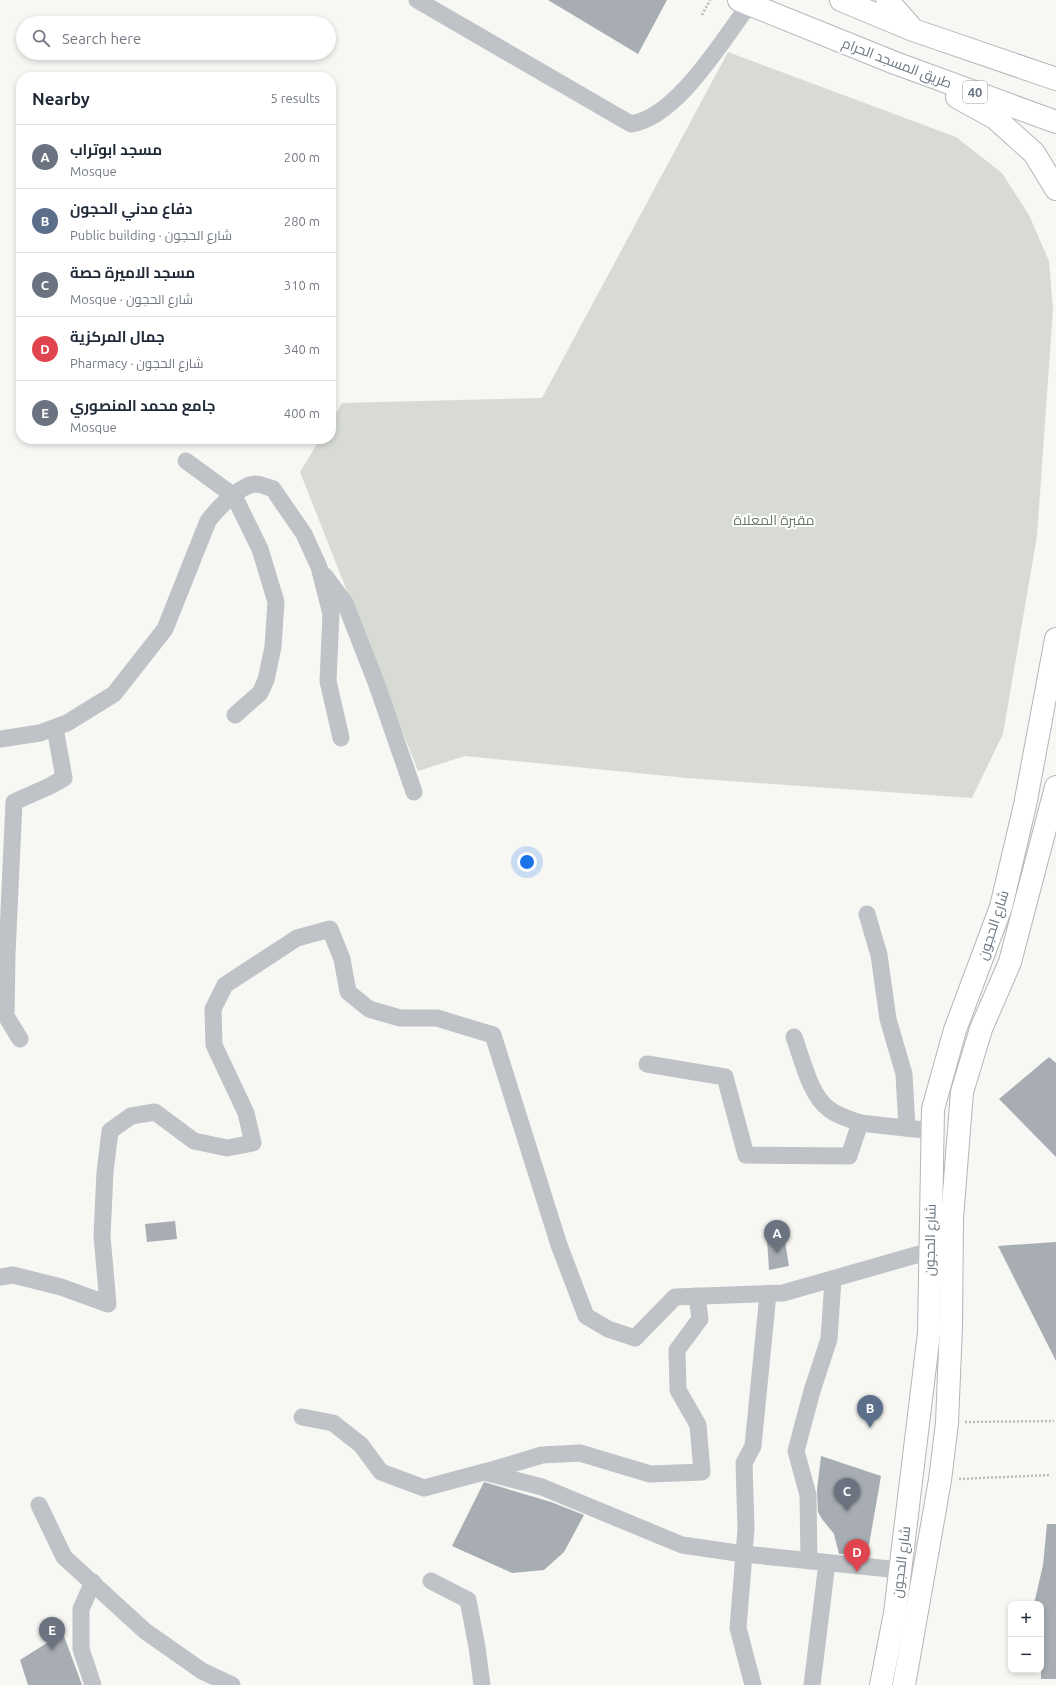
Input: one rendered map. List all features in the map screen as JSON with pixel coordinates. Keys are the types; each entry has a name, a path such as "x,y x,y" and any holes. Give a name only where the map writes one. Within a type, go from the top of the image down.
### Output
{"main road":[{"path":"841,0 913,30 1056,79"},
{"path":"887,0 913,30"},
{"name":"طريق المسجد الحرام","path":"744,3 894,63 1056,122"},
{"path":"894,63 995,118 1034,153 1056,189"},
{"path":"1025,805 1056,639"},
{"path":"1025,805 1056,695"},
{"name":"شارع الحجون","path":"904,1685 940,1480 947,1423 951,1326 952,1218 962,1092 981,1029 1010,962 1056,787"},
{"name":"شارع الحجون","path":"881,1685 895,1613 929,1333 933,1109 955,1030 1001,907 1025,805"}],"street":[{"path":"418,0 631,124 640,123 659,113 682,94 744,3"},
{"path":"186,461 234,496 260,549 276,602 273,648 266,680 260,693 235,716"},
{"path":"0,739 40,733 55,728 114,694 165,629 208,521 219,507 246,487 255,484 273,489 304,534 319,568 331,614 328,681 341,738"},
{"path":"319,568 344,603 377,685 414,792"},
{"path":"20,1039 6,1016 7,954 14,802 64,778 55,728"},
{"path":"867,914 879,955 888,1019 904,1074 907,1128"},
{"path":"0,1277 13,1275 61,1287 108,1304 102,1236 105,1172 110,1131 131,1116 155,1112 194,1141 227,1148 253,1143 246,1113 214,1045 213,1009 225,986 297,938 330,929 342,959 348,992 369,1009 400,1018 437,1018 493,1035 559,1245 586,1316 608,1329 635,1338 675,1297 784,1294 930,1251"},
{"path":"794,1037 811,1084 823,1105 830,1111 860,1123 933,1131"},
{"path":"647,1064 725,1077 746,1155 849,1156 860,1123"},
{"path":"809,1561 808,1496 796,1452 812,1391 829,1339 834,1279"},
{"path":"752,1685 738,1628 746,1529 744,1463 754,1446 768,1294"},
{"path":"302,1417 333,1423 361,1445 381,1472 424,1488 542,1455 580,1453 650,1474 702,1472 698,1425 678,1390 677,1350 700,1320 697,1296"},
{"path":"484,1472 542,1487 682,1544 744,1554 900,1570"},
{"path":"39,1505 64,1556 145,1631 202,1671 232,1685"},
{"path":"812,1685 827,1563"},
{"path":"431,1581 468,1600 477,1647 482,1685"},
{"path":"93,1582 81,1609 81,1649 93,1685"}],"path":[{"path":"702,15 710,0"},
{"path":"947,1423 1054,1421"},
{"path":"940,1480 1050,1475"}],"green space":[{"name":"مقبرة المعلاة","path":"728,52 956,137 1002,173 1029,215 1049,261 1053,309 1037,536 1003,734 972,798 687,778 465,756 418,771 300,472 317,444 336,444 336,413 342,403 542,398"}],"building":[{"path":"548,0 667,0 638,54"},
{"path":"1049,1057 1056,1063 1056,1157 999,1099"},
{"path":"175,1221 177,1239 147,1242 145,1224"},
{"path":"784,1235 789,1266 769,1270 767,1239"},
{"path":"1056,1242 1056,1361 998,1246"},
{"path":"821,1456 881,1476 869,1545 839,1554 834,1534 818,1512 817,1490"},
{"path":"484,1482 551,1502 584,1515 564,1552 544,1570 512,1573 452,1546"},
{"path":"1047,1524 1056,1524 1056,1679 1041,1679 1041,1673 1044,1673 1044,1601 1035,1601 1043,1565"},
{"path":"61,1628 82,1685 28,1685 20,1660 50,1641 51,1633"}],"place":[{"name":"مسجد ابوتراب","path":"777,1253"},
{"name":"دفاع مدني الحجون","path":"870,1428"},
{"name":"مسجد الاميرة حصة","path":"847,1511"},
{"name":"جمال المركزية","path":"857,1572"},
{"name":"جامع محمد المنصوري","path":"52,1650"}]}
